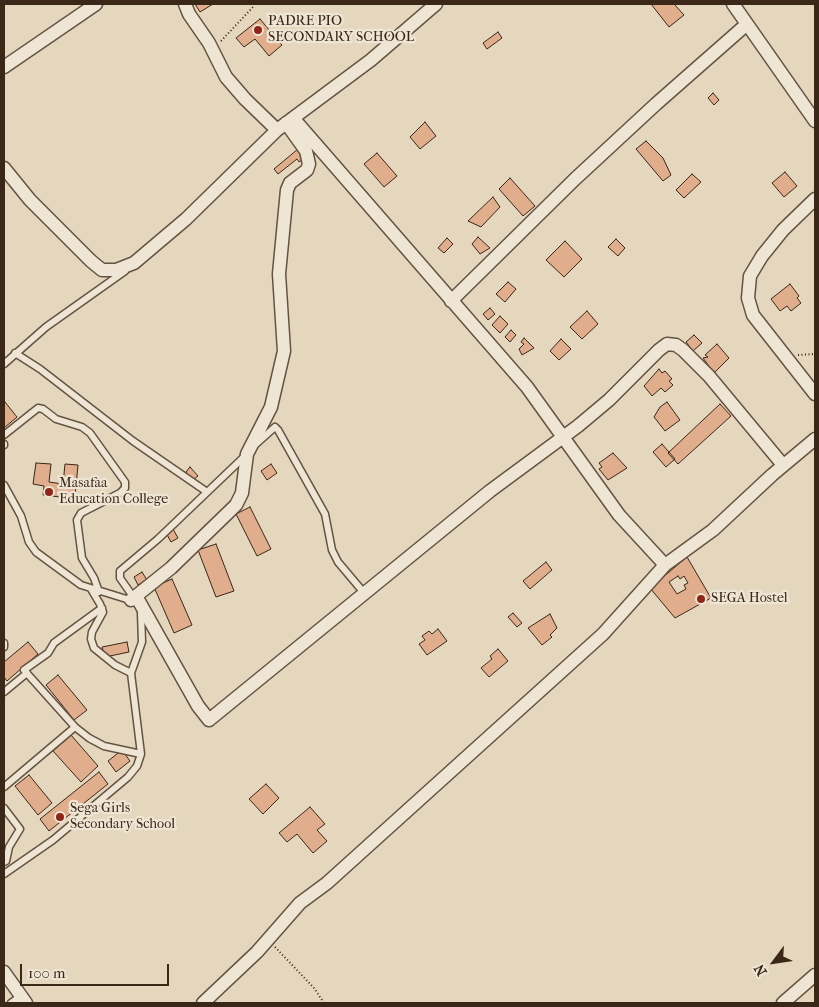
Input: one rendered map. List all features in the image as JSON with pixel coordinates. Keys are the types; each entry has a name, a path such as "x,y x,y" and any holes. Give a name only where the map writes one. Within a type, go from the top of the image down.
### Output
{"street":[{"path":"4,67 96,4"},
{"path":"185,4 189,14 214,51 218,65 235,88 285,124 451,302 527,387 565,436 619,514 665,565"},
{"path":"4,168 30,200 102,270 109,272 134,263 186,219 285,124 371,60 436,4"},
{"path":"733,4 815,121"},
{"path":"451,302 575,178 747,24"},
{"path":"285,124 306,151 309,164 307,170 290,183 286,190 279,274 284,351 271,407 248,452 242,493 236,505 171,568 134,598 198,706 209,720 490,491 565,436 609,400 659,350 668,344 676,345 709,376 783,465"},
{"path":"815,199 783,230 762,256 750,276 748,298 753,315 815,394"},
{"path":"203,1003 268,940 300,903 327,883 603,634 665,565 720,524 783,465 815,439"},
{"path":"4,972 19,1001"},
{"path":"783,1003 815,974"}],"lane":[{"path":"4,364 46,327 118,277 134,263"},
{"path":"15,353 141,447 207,492"},
{"path":"4,435 38,408 43,409 56,419 82,427 90,433 125,482 125,488 120,493 81,513 77,520 82,558 94,578 99,592"},
{"path":"4,874 52,840 128,777 137,766 142,754 131,673 143,634 140,609 120,578 120,571 275,428 278,430 325,514 332,550 338,562 365,594"},
{"path":"4,486 21,516 32,547 81,585 99,592 134,598"},
{"path":"91,589 102,608 102,615 92,632 91,639 94,648 115,665 131,673"},
{"path":"102,608 54,643 48,654 24,670 75,726 104,746 142,754"},
{"path":"4,692 27,673"},
{"path":"4,787 75,726"},
{"path":"4,808 20,828 9,846 4,862"}],"path":[{"path":"214,51 254,6"},
{"path":"786,356 815,354"},
{"path":"268,940 314,988 324,1003"}],"building":[{"path":"195,4 213,4 200,12"},
{"path":"651,4 674,4 684,15 669,27"},
{"name":"PADRE PIO SECONDARY SCHOOL","path":"260,19 282,45 269,56 255,39 244,47 236,38"},
{"path":"498,32 502,38 487,49 483,43"},
{"path":"713,93 719,100 714,105 708,98"},
{"path":"425,122 436,136 420,149 410,137"},
{"path":"646,141 663,158 671,175 663,181 636,149"},
{"path":"298,149 304,158 299,162 297,159 278,174 274,169"},
{"path":"377,153 397,176 384,187 364,164"},
{"path":"785,172 797,186 784,197 772,183"},
{"path":"692,174 701,182 684,198 676,190"},
{"path":"510,178 535,206 523,216 499,189"},
{"path":"493,197 500,207 481,227 468,221"},
{"path":"478,237 490,248 480,254 472,244"},
{"path":"447,238 453,244 444,253 438,248"},
{"path":"616,239 625,248 618,256 608,247"},
{"path":"565,241 582,259 564,277 546,260"},
{"path":"508,282 516,289 505,302 496,294"},
{"path":"790,284 799,296 797,298 801,303 791,311 787,306 780,311 771,299"},
{"path":"490,308 495,314 488,320 483,314"},
{"path":"587,311 598,324 582,339 570,327"},
{"path":"500,316 508,324 500,333 492,325"},
{"path":"511,330 516,335 510,342 505,337"},
{"path":"694,335 702,343 693,351 686,342"},
{"path":"524,338 534,348 522,355 519,349 524,344 521,342"},
{"path":"561,339 571,349 559,360 550,351"},
{"path":"717,344 729,358 714,373 703,358 708,357 705,355"},
{"path":"659,369 662,373 665,371 672,379 669,381 673,385 665,392 661,388 652,396 644,386"},
{"path":"667,402 680,420 665,431 654,417 660,407"},
{"path":"4,403 17,417 4,428"},
{"path":"720,404 731,416 678,464 668,453"},
{"path":"662,444 675,459 666,467 653,452"},
{"path":"613,453 627,468 608,480 599,469 602,467 599,463"},
{"path":"36,463 51,464 49,482 63,484 65,464 78,465 75,497 43,495 44,486 33,484"},
{"path":"271,464 277,473 267,480 261,471"},
{"path":"190,467 198,476 193,480 186,472"},
{"path":"250,507 271,549 257,556 236,514"},
{"path":"173,529 178,538 171,542 166,533"},
{"path":"216,544 234,591 216,597 198,550"},
{"path":"687,557 711,598 675,618 650,588"},
{"path":"546,562 552,570 530,589 523,581"},
{"path":"142,572 147,580 138,585 134,577"},
{"path":"678,576 680,579 684,576 688,583 684,585 686,589 677,594 669,582"},
{"path":"172,579 192,625 174,633 154,587"},
{"path":"513,613 522,623 517,627 508,617"},
{"path":"550,614 557,628 550,635 552,637 542,645 528,628"},
{"path":"438,629 447,641 427,655 419,644 425,640 422,636 429,631 432,634"},
{"path":"28,642 38,654 7,681 4,677 4,662"},
{"path":"127,642 129,652 105,657 102,647"},
{"path":"498,649 508,661 489,677 481,668 492,659 490,656"},
{"path":"58,675 87,710 74,720 46,685"},
{"path":"71,735 98,766 81,782 53,751"},
{"path":"122,750 130,761 116,772 108,761"},
{"path":"99,772 108,784 49,831 40,819"},
{"path":"29,775 52,803 38,815 15,786"},
{"path":"266,784 279,798 263,814 249,799"},
{"path":"310,807 325,824 317,830 327,841 313,853 297,834 287,842 279,833"}],"place":[{"name":"PADRE PIO SECONDARY SCHOOL","path":"258,30"},
{"name":"Masafaa Education College","path":"49,492"},
{"name":"SEGA Hostel","path":"701,599"},
{"name":"Sega Girls Secondary School","path":"60,817"}]}
